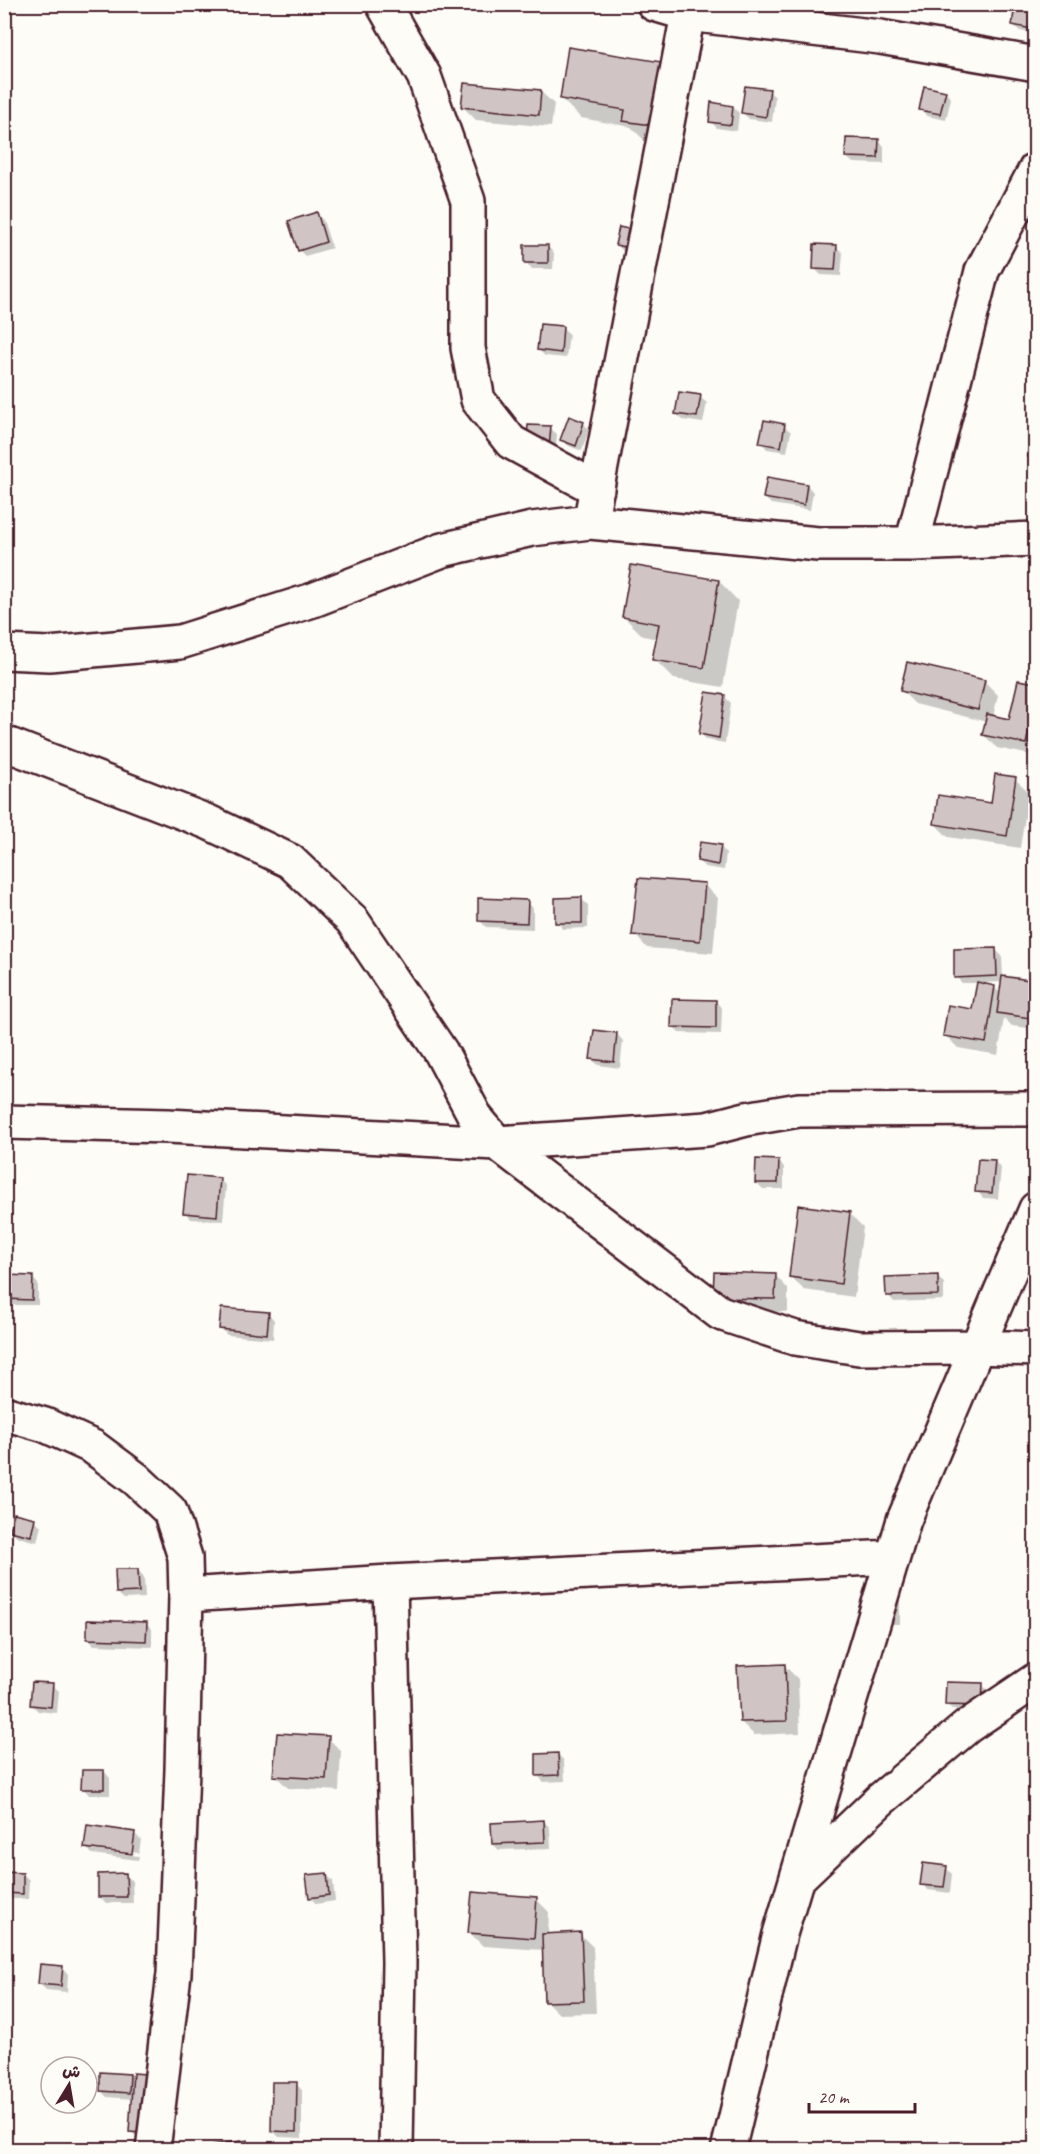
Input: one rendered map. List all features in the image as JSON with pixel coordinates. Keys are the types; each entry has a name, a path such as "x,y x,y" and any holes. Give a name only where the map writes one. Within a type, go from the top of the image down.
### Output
{"street":[{"path":"383,4 424,76 468,201 468,348 478,400 511,442 597,489"},
{"path":"654,4 688,14 880,37 1035,64"},
{"path":"590,522 688,14"},
{"path":"912,544 982,271 1035,170"},
{"path":"4,652 49,654 180,642 313,600 442,550 532,529 590,522 818,544 912,544 1035,539"},
{"path":"4,743 208,822 290,861 352,920 441,1052 476,1118 497,1143 720,1313 795,1338 859,1348 1035,1349"},
{"path":"4,1122 168,1126 497,1143 707,1129 746,1119 799,1110 1035,1109"},
{"path":"728,2150 795,1880 904,1520 1035,1209"},
{"path":"4,1413 45,1425 93,1448 136,1479 170,1511 185,1557 182,1770 174,1974 153,2150"},
{"path":"186,1595 390,1582 892,1557"},
{"path":"390,1582 399,1962 396,2150"},
{"path":"795,1880 880,1800 968,1726 1035,1680"}],"building":[{"path":"1015,6 1036,10 1032,29 1012,25"},
{"path":"568,47 668,63 658,126 623,121 625,110 560,99"},
{"path":"464,83 541,90 539,115 461,107"},
{"path":"745,86 770,89 766,117 741,113"},
{"path":"924,86 946,91 940,114 919,110"},
{"path":"711,102 733,106 731,125 709,122"},
{"path":"846,138 879,139 878,158 845,157"},
{"path":"317,212 326,242 298,251 288,221"},
{"path":"619,227 643,232 639,250 615,245"},
{"path":"814,244 837,245 835,270 813,269"},
{"path":"524,245 548,245 548,263 524,263"},
{"path":"540,324 563,326 561,353 537,350"},
{"path":"679,392 701,395 697,417 675,414"},
{"path":"1036,404 1036,458 1028,457"},
{"path":"569,416 584,422 576,446 560,440"},
{"path":"764,420 785,424 781,447 759,443"},
{"path":"528,425 551,426 549,449 526,447"},
{"path":"767,477 807,484 804,505 763,498"},
{"path":"631,565 719,580 704,668 652,660 659,624 622,617"},
{"path":"907,662 985,680 978,710 900,691"},
{"path":"1018,680 1036,683 1036,700 1026,744 982,735 987,714 1009,719"},
{"path":"706,692 725,695 719,738 699,734"},
{"path":"995,774 1016,777 1007,836 934,824 938,795 991,803"},
{"path":"700,842 721,845 718,865 697,861"},
{"path":"638,878 705,883 700,941 632,935"},
{"path":"582,897 582,923 555,923 555,898"},
{"path":"478,898 528,900 527,923 478,921"},
{"path":"996,948 997,976 954,978 954,949"},
{"path":"1002,976 1036,981 1036,1019 997,1013"},
{"path":"977,982 995,986 986,1043 943,1036 948,1005 972,1009"},
{"path":"672,999 716,1000 716,1028 671,1027"},
{"path":"594,1030 617,1033 614,1062 590,1059"},
{"path":"756,1159 779,1160 778,1183 755,1183"},
{"path":"978,1159 995,1160 992,1193 975,1192"},
{"path":"187,1175 220,1178 217,1216 183,1213"},
{"path":"798,1205 850,1212 841,1284 789,1277"},
{"path":"714,1272 776,1274 775,1299 713,1298"},
{"path":"4,1275 33,1276 32,1300 4,1299"},
{"path":"938,1275 938,1295 886,1296 885,1277"},
{"path":"221,1308 269,1312 267,1334 219,1329"},
{"path":"14,1513 35,1518 31,1536 10,1531"},
{"path":"115,1569 138,1569 139,1592 116,1593"},
{"path":"87,1620 147,1622 146,1641 87,1639"},
{"path":"785,1664 787,1721 740,1722 737,1666"},
{"path":"32,1682 53,1683 51,1707 30,1705"},
{"path":"946,1682 983,1683 982,1706 945,1705"},
{"path":"277,1733 329,1736 326,1779 273,1776"},
{"path":"558,1753 559,1775 536,1776 536,1754"},
{"path":"82,1770 104,1770 104,1789 81,1789"},
{"path":"544,1820 545,1842 492,1844 491,1823"},
{"path":"87,1825 135,1832 132,1854 84,1848"},
{"path":"923,1863 947,1866 944,1887 920,1885"},
{"path":"4,1872 23,1873 23,1894 4,1893"},
{"path":"126,1873 127,1897 98,1897 98,1874"},
{"path":"327,1873 329,1895 309,1898 306,1875"},
{"path":"472,1892 537,1897 534,1938 468,1933"},
{"path":"581,1932 584,2001 544,2002 542,1934"},
{"path":"40,1964 63,1966 61,1986 38,1984"},
{"path":"100,2072 130,2074 129,2093 100,2091"},
{"path":"133,2073 159,2075 154,2134 129,2132"},
{"path":"272,2082 297,2082 296,2132 271,2131"},
{"path":"248,2140 249,2150 214,2150 213,2145"}]}
